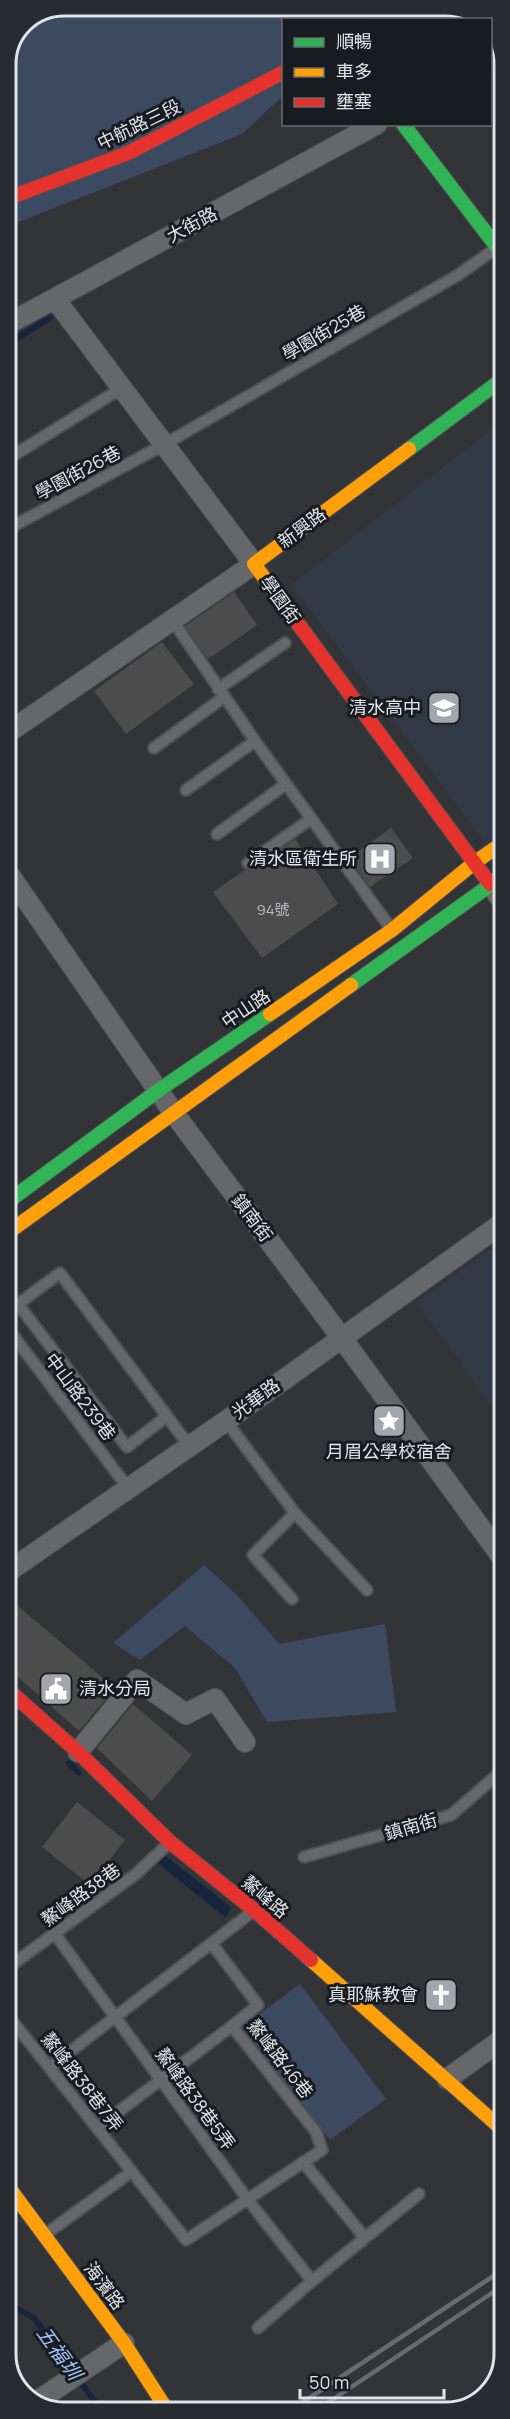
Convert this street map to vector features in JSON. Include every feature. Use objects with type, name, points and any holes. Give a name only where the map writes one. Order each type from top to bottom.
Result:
[{"type":"street","name":"中航路三段","points":[[16,195],[128,153],[282,73]]},
{"type":"street","name":"大街路","points":[[16,320],[373,126]]},
{"type":"street","points":[[405,126],[493,241]]},
{"type":"street","name":"學園街","points":[[55,299],[165,444],[474,863],[493,877]]},
{"type":"street","name":"新興路","points":[[16,727],[254,564],[493,386]]},
{"type":"street","name":"中山路","points":[[16,1195],[159,1090],[392,930],[493,849]]},
{"type":"street","points":[[17,1226],[493,883]]},
{"type":"street","name":"鎮南街","points":[[16,885],[172,1112],[494,1546]]},
{"type":"street","name":"光華路","points":[[17,1560],[190,1447],[494,1229]]},
{"type":"street","points":[[78,1752],[137,1680],[186,1714],[215,1700],[245,1742]]},
{"type":"street","name":"鰲峰路","points":[[17,1698],[78,1752],[170,1842],[254,1910],[494,2122]]},
{"type":"street","points":[[447,2079],[494,2045]]},
{"type":"street","name":"海濱路","points":[[17,2199],[124,2343],[162,2402]]},
{"type":"street","points":[[43,2397],[124,2343]]},
{"type":"lane","name":"學園街25巷","points":[[165,444],[493,255]]},
{"type":"lane","points":[[16,454],[122,388]]},
{"type":"lane","name":"學園街26巷","points":[[16,524],[165,444]]},
{"type":"lane","points":[[173,621],[255,741],[392,930]]},
{"type":"lane","points":[[154,748],[285,642]]},
{"type":"lane","points":[[186,790],[255,741]]},
{"type":"lane","points":[[217,834],[286,784]]},
{"type":"lane","points":[[248,863],[311,819]]},
{"type":"lane","points":[[167,1416],[127,1447],[18,1304],[60,1273],[167,1416],[190,1447]]},
{"type":"lane","name":"中山路239巷","points":[[17,1340],[128,1488]]},
{"type":"lane","points":[[226,1421],[295,1513],[367,1590]]},
{"type":"lane","points":[[292,1599],[253,1555],[295,1513]]},
{"type":"lane","name":"鎮南街","points":[[304,1857],[451,1815],[494,1778]]},
{"type":"lane","name":"鰲峰路38巷","points":[[17,1962],[136,1874],[170,1842]]},
{"type":"lane","points":[[50,2067],[254,1910]]},
{"type":"lane","name":"鰲峰路38巷5弄","points":[[55,1934],[248,2200],[312,2281]]},
{"type":"lane","name":"鰲峰路46巷","points":[[212,1944],[258,2005],[232,2026],[316,2132],[322,2150],[303,2162]]},
{"type":"lane","name":"鰲峰路38巷7弄","points":[[17,2026],[186,2240],[248,2200]]},
{"type":"lane","points":[[98,2128],[232,2026]]},
{"type":"lane","points":[[248,2200],[303,2162],[364,2238]]},
{"type":"lane","points":[[44,2235],[131,2172]]},
{"type":"lane","points":[[258,2328],[419,2194]]},
{"type":"shaded area","points":[[64,16],[369,17],[282,18],[282,97],[242,134],[16,223],[17,55],[30,30],[46,20]]},
{"type":"shaded area","name":"清水高中","points":[[493,428],[493,839],[486,844],[291,585]]},
{"type":"shaded area","points":[[494,1247],[494,1409],[416,1302]]},
{"type":"shaded area","points":[[204,1565],[237,1595],[279,1644],[385,1624],[396,1712],[267,1722],[235,1668],[185,1626],[140,1660],[113,1643]]},
{"type":"shaded area","points":[[163,1854],[231,1907],[226,1918],[156,1862]]},
{"type":"shaded area","points":[[300,1984],[386,2099],[330,2140],[242,2027]]},
{"type":"building","points":[[234,592],[257,625],[208,659],[185,626]]},
{"type":"building","points":[[162,642],[194,684],[126,734],[94,691]]},
{"type":"building","name":"清水區衛生所","points":[[391,828],[413,858],[370,887],[349,858]]},
{"type":"building","points":[[295,839],[338,904],[262,958],[213,892],[245,870],[252,869]]},
{"type":"building","points":[[17,1605],[115,1688],[79,1731],[17,1676]]},
{"type":"building","points":[[133,1704],[192,1755],[152,1801],[97,1748]]},
{"type":"building","points":[[77,1802],[125,1840],[90,1885],[42,1847]]},
{"type":"waterway","points":[[16,339],[50,318]]},
{"type":"waterway","points":[[69,1763],[79,1773]]},
{"type":"waterway","name":"五福圳","points":[[17,2309],[34,2318],[95,2402]]},
{"type":"railway","points":[[303,2402],[494,2276]]},
{"type":"railway","points":[[329,2402],[494,2292]]},
{"type":"traffic: fast","points":[[405,126],[493,242]]},
{"type":"traffic: fast","points":[[409,449],[493,386]]},
{"type":"traffic: fast","points":[[351,985],[493,883]]},
{"type":"traffic: fast","points":[[16,1195],[159,1090],[270,1014]]},
{"type":"traffic: slow","points":[[285,606],[254,564],[409,449]]},
{"type":"traffic: slow","points":[[270,1014],[392,930],[493,849]]},
{"type":"traffic: slow","points":[[17,1226],[351,985]]},
{"type":"traffic: slow","points":[[311,1960],[494,2122]]},
{"type":"traffic: slow","points":[[17,2198],[124,2343],[162,2402]]},
{"type":"traffic: jam","points":[[16,195],[128,153],[282,73]]},
{"type":"traffic: jam","points":[[285,606],[490,884]]},
{"type":"traffic: jam","points":[[17,1698],[78,1752],[170,1842],[311,1960]]},
{"type":"place","name":"清水高中","points":[[444,708]]},
{"type":"place","name":"清水區衛生所","points":[[380,859]]},
{"type":"place","name":"月眉公學校宿舍","points":[[389,1421]]},
{"type":"place","name":"清水分局","points":[[56,1689]]},
{"type":"place","name":"真耶穌教會","points":[[441,1995]]}]
